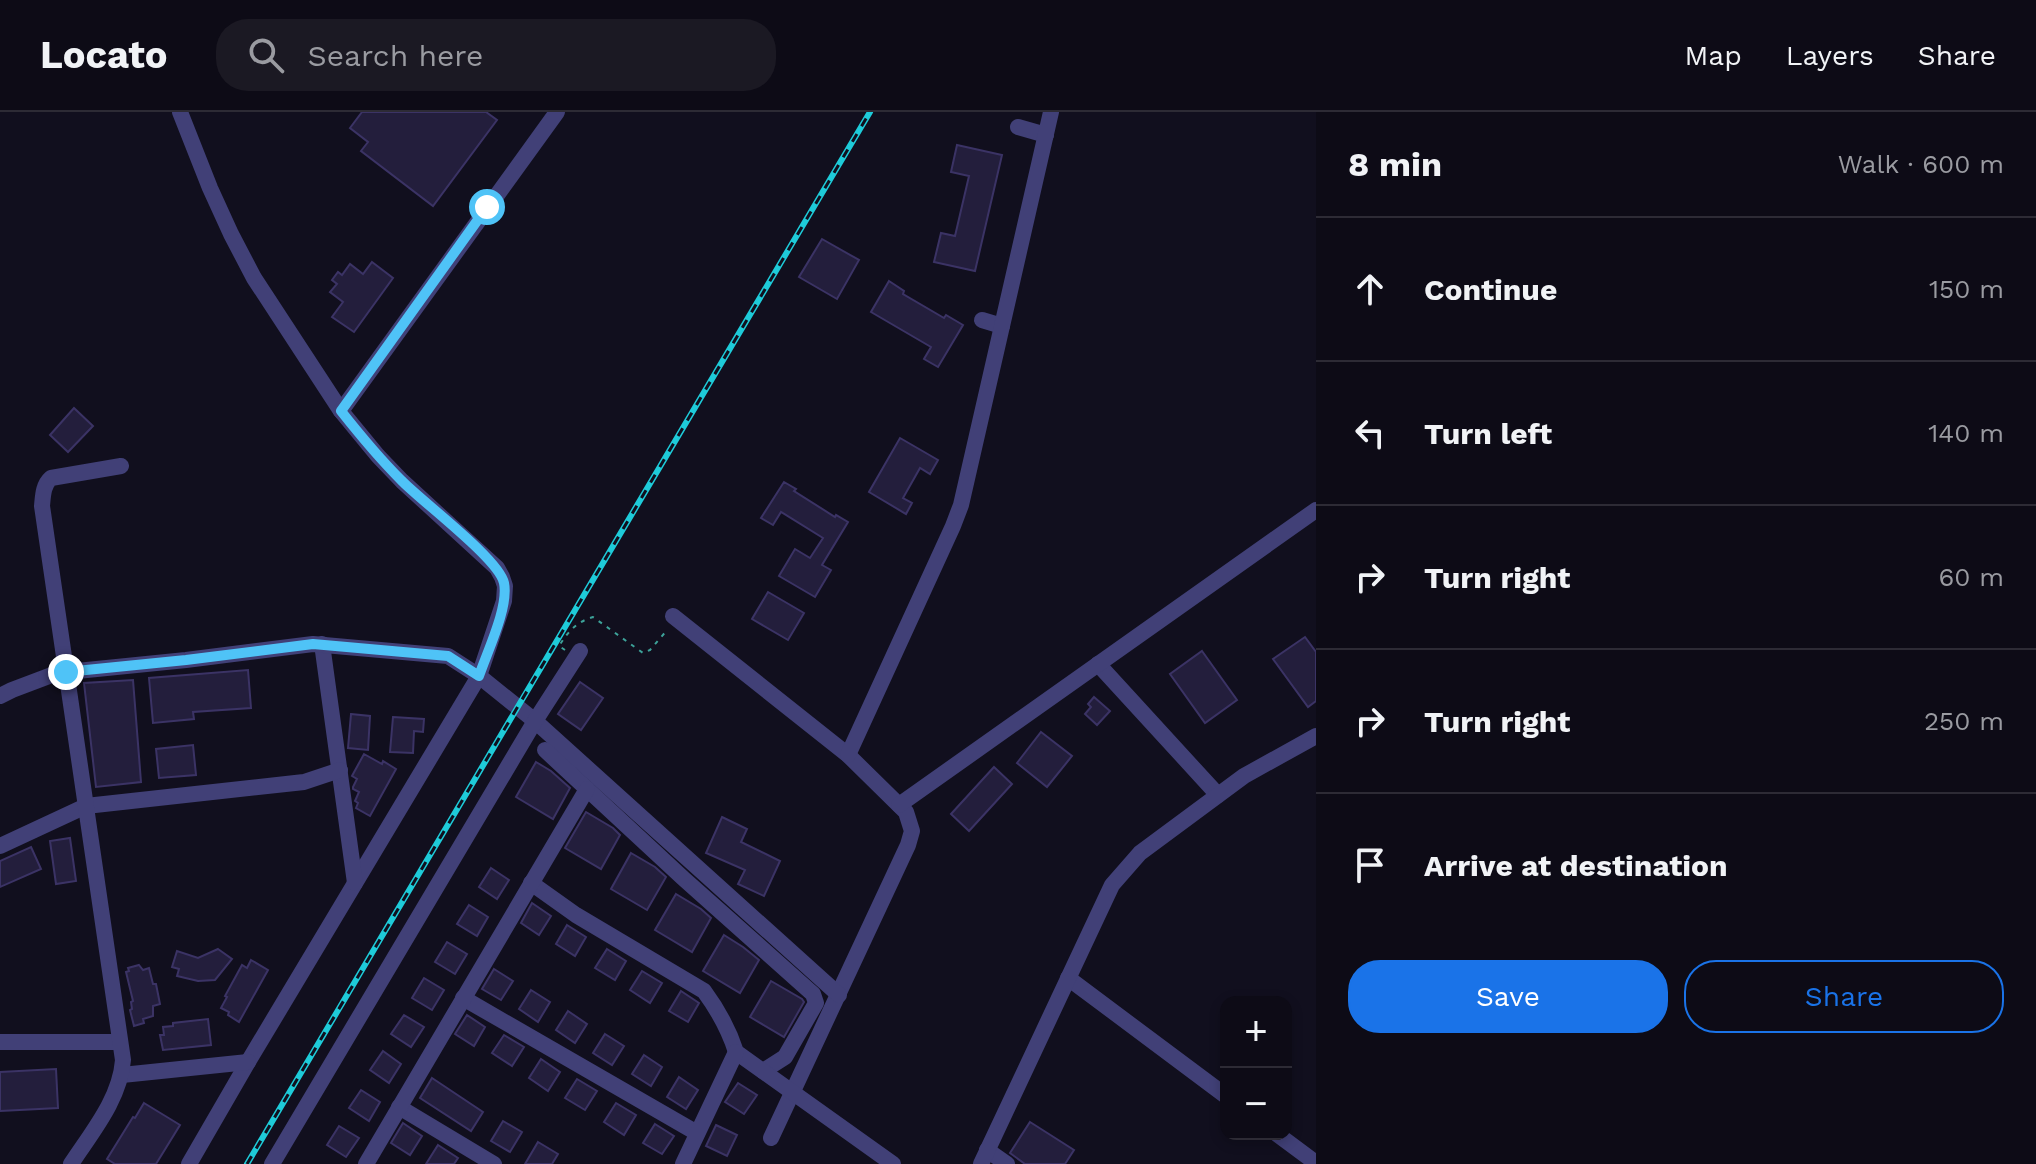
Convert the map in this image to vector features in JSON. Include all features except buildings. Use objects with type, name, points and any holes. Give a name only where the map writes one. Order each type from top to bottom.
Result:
[{"type":"street","points":[[180,112],[210,188],[254,278],[341,411],[402,481],[484,555],[502,577],[505,586],[504,601],[479,676],[189,1164]]},
{"type":"street","points":[[341,411],[557,112]]},
{"type":"street","points":[[848,755],[961,505],[1051,112]]},
{"type":"street","points":[[1018,127],[1046,135]]},
{"type":"street","points":[[982,320],[1002,326]]},
{"type":"street","points":[[71,1164],[109,1106],[122,1075],[123,1060],[42,506],[43,490],[51,478],[121,466]]},
{"type":"street","points":[[899,805],[1316,510]]},
{"type":"street","points":[[672,621],[848,755],[906,812],[912,831],[771,1138]]},
{"type":"street","points":[[1,690],[57,673],[313,644],[448,656],[479,676],[535,721],[839,995]]},
{"type":"street","points":[[322,644],[355,883]]},
{"type":"street","points":[[272,1164],[535,721],[578,655]]},
{"type":"street","points":[[1098,664],[1218,795]]},
{"type":"street","points":[[1007,1164],[984,1157],[1112,885],[1140,853],[1244,776],[1316,736]]},
{"type":"street","points":[[545,750],[813,994],[816,1003],[785,1057],[763,1071]]},
{"type":"street","points":[[0,846],[86,806],[304,782],[340,770]]},
{"type":"street","points":[[366,1164],[587,789]]},
{"type":"street","points":[[531,883],[576,915],[704,991],[725,1025],[736,1052],[893,1164]]},
{"type":"street","points":[[1067,981],[1220,1092]]},
{"type":"street","points":[[463,998],[697,1133]]},
{"type":"street","points":[[0,1042],[120,1042]]},
{"type":"street","points":[[683,1164],[736,1052]]},
{"type":"street","points":[[122,1075],[248,1062]]},
{"type":"street","points":[[399,1107],[494,1164]]},
{"type":"street","points":[[1285,1140],[1316,1163]]},
{"type":"path","points":[[578,655],[559,646],[574,626],[593,617],[643,653],[652,648],[672,621]]},
{"type":"railway","points":[[247,1164],[870,112]]},
{"type":"route","points":[[66,672],[313,644],[448,656],[479,676],[504,601],[502,577],[484,555],[402,481],[341,411],[487,207]]}]
